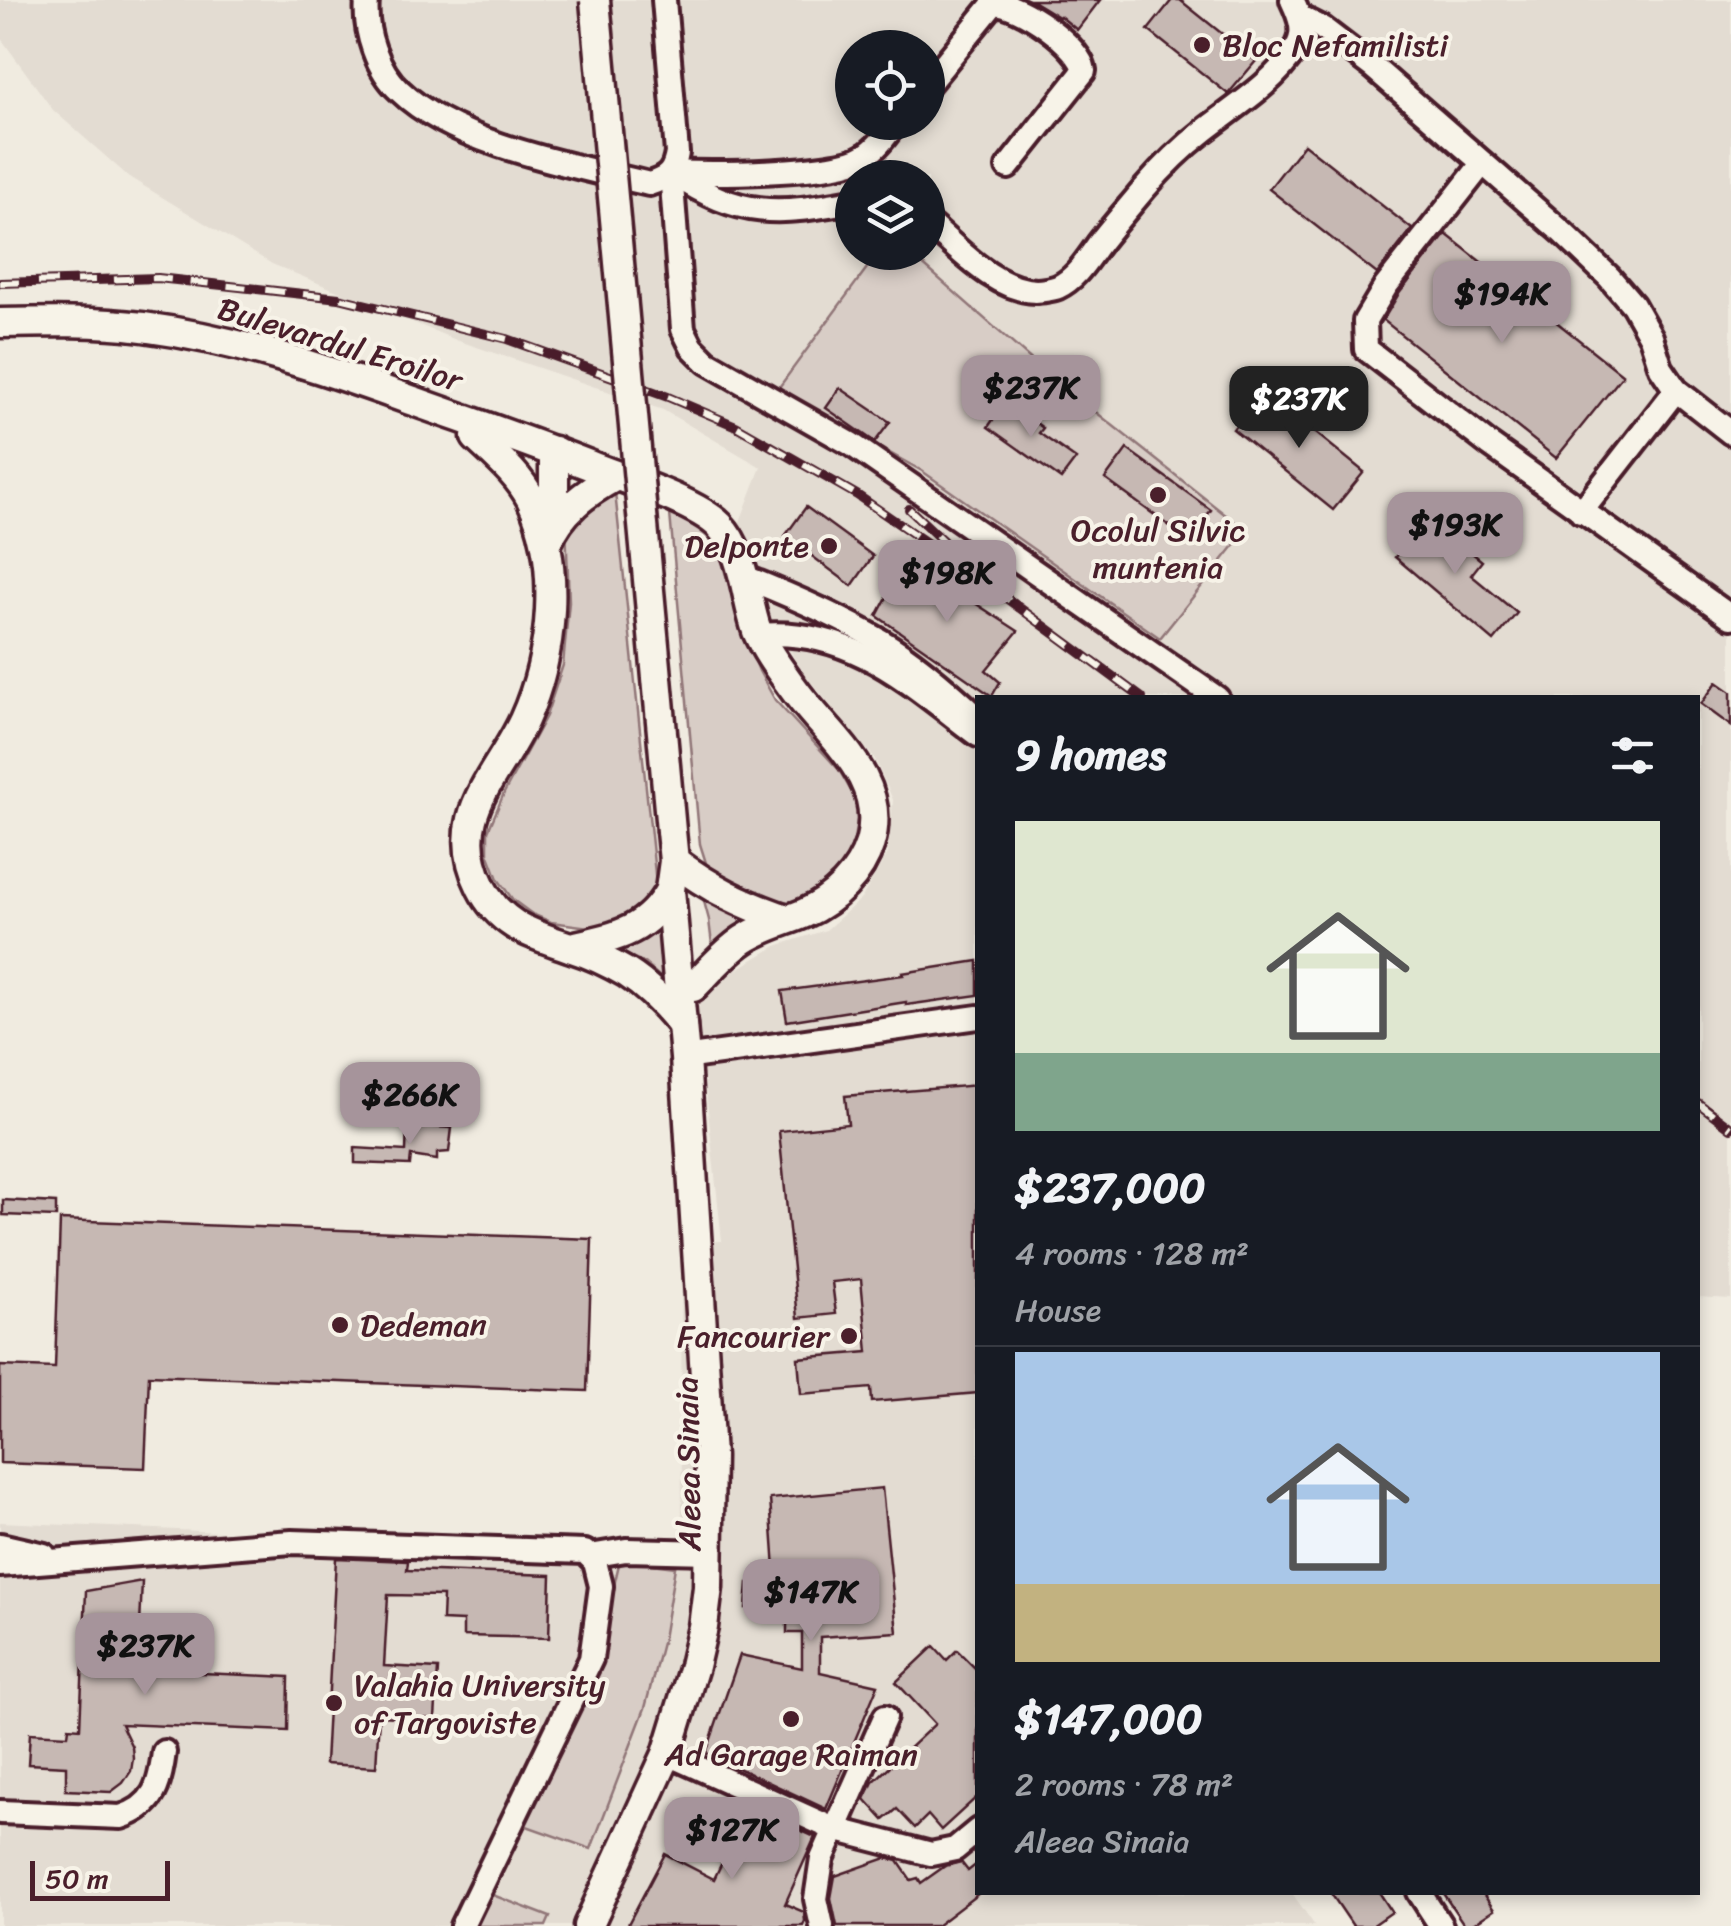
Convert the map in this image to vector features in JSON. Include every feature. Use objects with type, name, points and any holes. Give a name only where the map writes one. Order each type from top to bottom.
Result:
[{"type":"main road","name":"Aleea Sinaia","points":[[588,1926],[654,1786],[682,1709],[703,1627],[710,1552],[707,1389],[670,890],[674,861],[595,0]]},
{"type":"main road","name":"Bulevardul Eroilor","points":[[0,323],[65,321],[140,327],[251,347],[545,448],[706,514],[720,527],[730,540],[759,635],[798,695],[846,749],[870,795],[872,816],[870,842],[848,882],[821,904],[744,940],[714,964],[694,987]]},
{"type":"main road","name":"Bulevardul Eroilor","points":[[0,339],[84,338],[213,354],[304,378],[476,437],[545,448]]},
{"type":"main road","points":[[476,437],[511,470],[551,534]]},
{"type":"main road","points":[[530,499],[545,448]]},
{"type":"main road","points":[[545,448],[551,534],[544,662],[524,719],[485,782],[474,810],[470,836],[472,864],[497,911],[532,936],[571,947],[628,974],[666,1004],[682,1025]]},
{"type":"main road","points":[[551,534],[571,506],[616,476]]},
{"type":"main road","name":"Aleea Sinaia","points":[[604,1926],[681,1760],[715,1643],[726,1550],[724,1394],[694,987],[685,889],[674,861]]},
{"type":"main road","points":[[674,861],[718,892],[786,919]]},
{"type":"main road","points":[[571,947],[640,926],[661,907],[670,890]]},
{"type":"street","points":[[367,0],[370,35],[379,64],[397,89],[420,108],[475,135],[577,167],[649,184],[666,179],[675,168],[678,152],[664,0]]},
{"type":"street","points":[[945,63],[994,2],[1005,3],[1025,14],[1083,61],[1084,71],[1008,167]]},
{"type":"street","points":[[1296,8],[1373,67],[1609,277],[1633,304],[1652,337],[1661,368],[1676,390],[1731,432]]},
{"type":"street","points":[[945,237],[1005,283],[1036,291],[1057,287],[1077,272],[1144,188],[1180,151],[1272,78],[1298,47],[1302,33],[1296,8]]},
{"type":"street","points":[[672,172],[707,174],[810,168],[863,158],[880,140]]},
{"type":"street","points":[[1482,164],[1386,286],[1366,321],[1366,349],[1581,512],[1731,617]]},
{"type":"street","points":[[672,172],[726,204],[764,211],[835,204]]},
{"type":"street","points":[[672,172],[683,329],[692,348],[708,362],[851,444],[1214,695]]},
{"type":"street","points":[[1581,512],[1676,390]]},
{"type":"street","points":[[742,576],[815,606],[884,642],[975,715]]},
{"type":"street","points":[[759,635],[815,637],[848,648],[902,678],[975,733]]},
{"type":"street","points":[[698,1056],[975,1017]]},
{"type":"street","points":[[0,1565],[292,1542],[585,1552],[596,1562],[601,1586],[591,1659],[462,1926]]},
{"type":"street","points":[[0,1545],[67,1560]]},
{"type":"street","points":[[590,1556],[626,1550],[710,1552]]},
{"type":"street","points":[[822,1926],[816,1899],[822,1858],[885,1717]]},
{"type":"street","points":[[0,1812],[121,1817],[135,1812],[157,1789],[164,1752]]},
{"type":"street","points":[[681,1760],[834,1829],[931,1854],[955,1849],[975,1832]]},
{"type":"street","points":[[1421,1895],[1441,1926]]},
{"type":"shaded area","points":[[0,0],[1731,0],[1731,1299],[1700,1297],[1700,695],[975,695],[975,1895],[1293,1895],[1315,1926],[0,1926],[0,1522],[682,1546],[681,1243],[722,1241],[697,1008],[724,977],[776,946],[826,930],[861,899],[888,853],[893,800],[875,759],[802,671],[769,615],[757,562],[738,527],[761,467],[663,410],[456,340],[272,264],[129,177],[53,110],[0,37]]},
{"type":"shaded area","name":"Ocolul Silvic muntenia","points":[[865,270],[929,270],[1044,371],[1246,531],[1160,638],[922,471],[777,390]]},
{"type":"shaded area","points":[[615,492],[656,883],[651,903],[639,915],[597,928],[551,922],[513,900],[498,879],[488,853],[488,831],[546,716],[563,665],[569,602],[566,526],[578,506]]},
{"type":"shaded area","points":[[670,514],[681,515],[706,531],[720,555],[740,623],[775,700],[839,770],[855,798],[854,840],[845,863],[824,888],[791,902],[756,897],[722,880],[706,863],[700,844]]},
{"type":"shaded area","points":[[702,894],[761,921],[713,953]]},
{"type":"shaded area","points":[[659,924],[667,983],[643,962],[613,949]]},
{"type":"shaded area","points":[[620,1560],[675,1567],[663,1639],[645,1708],[591,1849],[521,1824],[599,1649]]},
{"type":"shaded area","points":[[485,1892],[550,1917],[546,1926],[468,1926]]},
{"type":"building","points":[[1031,0],[1100,0],[1077,30]]},
{"type":"building","name":"Bloc Nefamilisti","points":[[1172,0],[1180,0],[1256,61],[1228,94],[1148,30]]},
{"type":"building","points":[[1304,144],[1412,229],[1377,274],[1269,189]]},
{"type":"building","points":[[1446,234],[1623,375],[1556,458],[1383,320]]},
{"type":"building","points":[[840,388],[890,422],[875,442],[826,408]]},
{"type":"building","points":[[1264,391],[1364,472],[1333,510],[1233,429]]},
{"type":"building","points":[[1006,401],[1043,428],[1039,433],[1076,459],[1061,479],[988,427]]},
{"type":"building","name":"Ocolul Silvic muntenia","points":[[1127,449],[1211,510],[1189,540],[1105,479]]},
{"type":"building","name":"Delponte","points":[[806,507],[873,556],[852,586],[785,536]]},
{"type":"building","points":[[1428,517],[1482,561],[1471,575],[1517,613],[1494,641],[1395,557]]},
{"type":"building","points":[[907,559],[1018,631],[986,670],[1000,682],[991,695],[877,616]]},
{"type":"building","points":[[1717,682],[1731,692],[1731,726],[1701,704]]},
{"type":"building","points":[[975,961],[975,995],[787,1021],[782,991]]},
{"type":"building","points":[[975,1085],[975,1393],[872,1402],[871,1388],[801,1394],[798,1358],[868,1352],[861,1279],[832,1282],[836,1314],[798,1318],[779,1131],[848,1124],[845,1096]]},
{"type":"building","points":[[407,1125],[452,1128],[449,1152],[437,1153],[437,1160],[411,1156],[410,1165],[355,1163],[355,1148],[406,1151]]},
{"type":"building","points":[[3,1200],[56,1203],[56,1217],[3,1215]]},
{"type":"building","points":[[60,1220],[592,1239],[587,1391],[149,1375],[145,1468],[0,1463],[0,1366],[55,1368]]},
{"type":"building","points":[[882,1488],[897,1632],[820,1637],[820,1672],[878,1685],[826,1809],[706,1753],[740,1655],[802,1668],[802,1633],[787,1633],[787,1606],[746,1608],[748,1583],[776,1583],[770,1499]]},
{"type":"building","points":[[336,1558],[408,1561],[407,1570],[551,1575],[549,1638],[463,1636],[463,1621],[442,1620],[443,1596],[388,1595],[384,1666],[438,1669],[435,1719],[379,1716],[376,1767],[325,1764]]},
{"type":"building","points":[[142,1581],[138,1670],[289,1677],[288,1731],[121,1724],[133,1758],[123,1783],[111,1792],[66,1790],[66,1766],[28,1764],[30,1733],[68,1735],[69,1727],[80,1728],[86,1591]]},
{"type":"building","points":[[934,1646],[947,1660],[957,1650],[975,1668],[975,1799],[941,1830],[928,1815],[915,1828],[897,1809],[884,1820],[865,1799],[873,1782],[935,1724],[896,1682]]},
{"type":"building","points":[[749,1807],[815,1837],[785,1904],[804,1912],[803,1926],[627,1926],[665,1854],[714,1879]]},
{"type":"building","points":[[886,1858],[898,1861],[911,1880],[918,1878],[921,1883],[945,1866],[961,1862],[968,1871],[975,1865],[977,1895],[936,1926],[837,1926],[831,1898],[835,1876]]},
{"type":"building","points":[[1332,1895],[1381,1895],[1392,1912],[1372,1926],[1353,1926]]},
{"type":"building","points":[[1444,1895],[1484,1895],[1494,1910],[1465,1926]]},
{"type":"railway","points":[[0,283],[158,278],[339,298],[507,339],[668,397],[736,426],[857,495],[1138,695]]},
{"type":"railway","points":[[909,509],[943,541]]},
{"type":"railway","points":[[1700,1105],[1731,1128]]},
{"type":"place","name":"Bloc Nefamilisti","points":[[1202,45]]},
{"type":"place","name":"Ocolul Silvic muntenia","points":[[1158,495]]},
{"type":"place","name":"Delponte","points":[[829,546]]},
{"type":"place","name":"Dedeman","points":[[340,1325]]},
{"type":"place","name":"Fancourier","points":[[849,1336]]},
{"type":"place","name":"Valahia University of Targoviste","points":[[334,1703]]},
{"type":"place","name":"Ad Garage Raiman","points":[[791,1719]]}]
